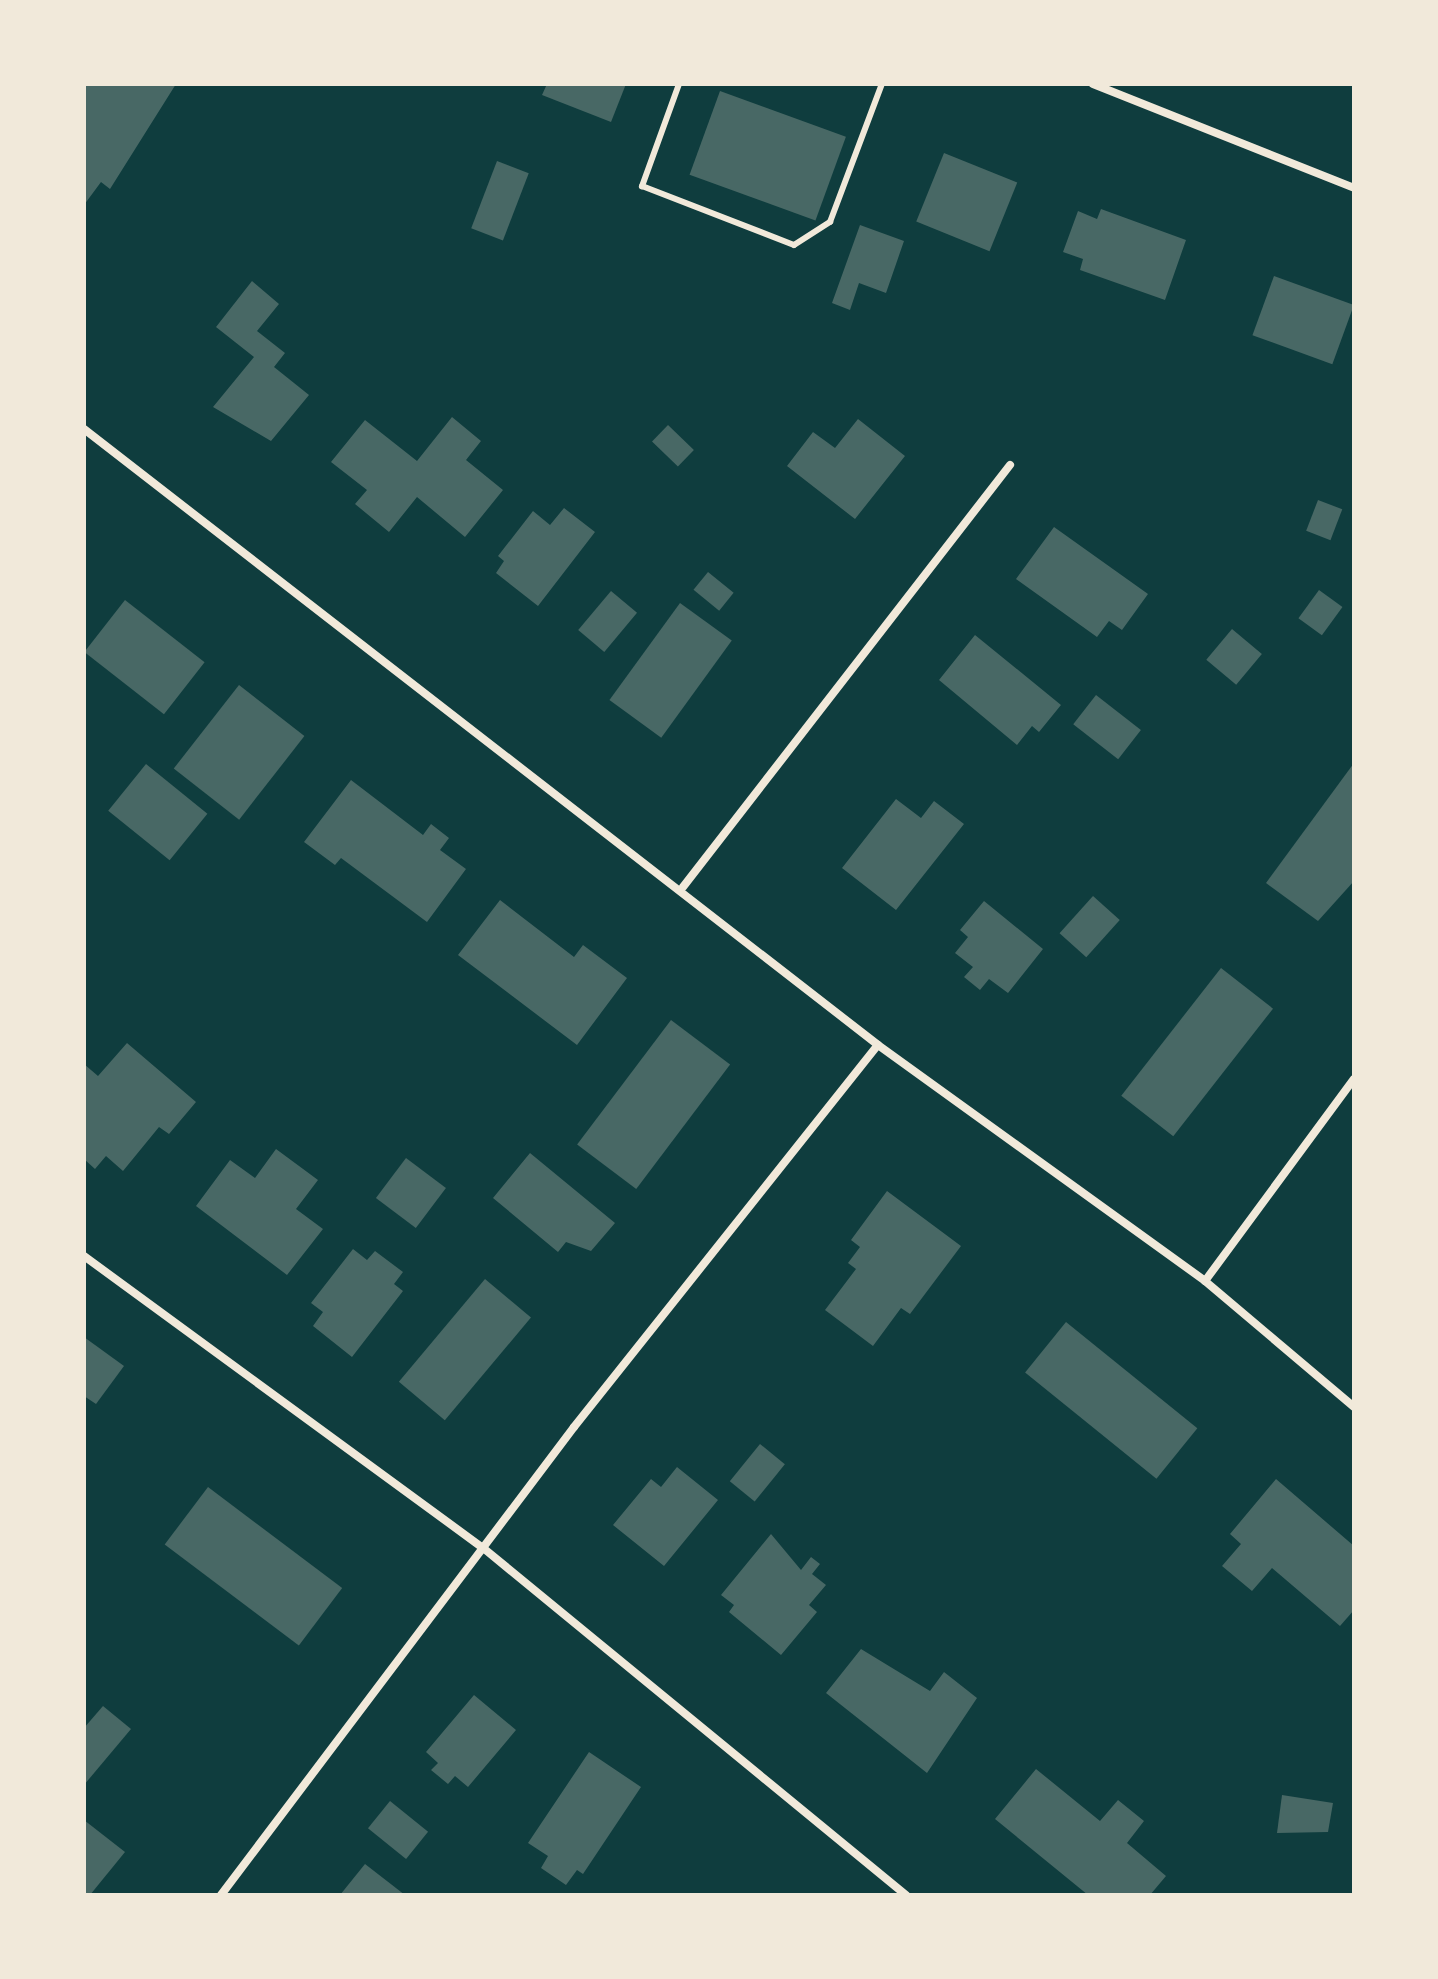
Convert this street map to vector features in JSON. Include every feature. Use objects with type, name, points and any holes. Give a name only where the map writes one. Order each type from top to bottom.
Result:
[{"type":"street","points":[[1093,84],[1354,188]]},
{"type":"street","points":[[84,429],[397,678],[683,887],[878,1045],[1205,1281],[1354,1407]]},
{"type":"street","points":[[683,887],[1010,465]]},
{"type":"street","points":[[221,1895],[482,1547],[878,1045]]},
{"type":"street","points":[[1205,1281],[1354,1079]]},
{"type":"street","points":[[84,1256],[482,1547],[906,1895]]},
{"type":"lane","points":[[679,84],[642,186],[794,245],[830,222],[882,84]]},
{"type":"building","points":[[84,84],[176,84],[110,189],[101,182],[84,205]]},
{"type":"building","points":[[547,84],[626,84],[611,122],[542,95]]},
{"type":"building","points":[[720,91],[846,137],[815,220],[690,175]]},
{"type":"building","points":[[944,153],[1017,183],[990,251],[916,222]]},
{"type":"building","points":[[497,161],[529,173],[503,240],[471,228]]},
{"type":"building","points":[[1101,209],[1186,240],[1165,300],[1080,270],[1083,259],[1063,252],[1078,211],[1097,219]]},
{"type":"building","points":[[860,225],[904,241],[886,293],[859,283],[850,310],[832,303]]},
{"type":"building","points":[[1274,276],[1354,305],[1332,364],[1252,335]]},
{"type":"building","points":[[252,281],[279,304],[257,331],[285,353],[274,367],[309,395],[271,441],[213,407],[254,357],[216,327]]},
{"type":"building","points":[[452,417],[481,441],[466,460],[503,490],[465,537],[417,497],[389,532],[355,504],[367,490],[331,462],[365,420],[417,461]]},
{"type":"building","points":[[858,419],[905,456],[855,519],[787,466],[813,432],[835,448]]},
{"type":"building","points":[[668,425],[694,450],[678,467],[652,442]]},
{"type":"building","points":[[1318,500],[1342,509],[1330,540],[1306,531]]},
{"type":"building","points":[[564,508],[595,532],[538,606],[496,573],[504,561],[498,556],[533,511],[550,525]]},
{"type":"building","points":[[1054,527],[1148,594],[1122,630],[1109,621],[1097,637],[1016,579]]},
{"type":"building","points":[[708,572],[734,593],[719,611],[694,590]]},
{"type":"building","points":[[1319,590],[1342,607],[1322,635],[1298,618]]},
{"type":"building","points":[[611,591],[637,613],[604,652],[578,630]]},
{"type":"building","points":[[125,600],[205,662],[164,714],[84,652]]},
{"type":"building","points":[[680,603],[732,641],[661,738],[609,700]]},
{"type":"building","points":[[1232,629],[1262,654],[1236,685],[1206,660]]},
{"type":"building","points":[[975,635],[1061,705],[1039,732],[1032,726],[1017,745],[939,680]]},
{"type":"building","points":[[239,685],[304,736],[239,820],[174,769]]},
{"type":"building","points":[[1096,695],[1141,730],[1118,759],[1073,724]]},
{"type":"building","points":[[1354,763],[1354,881],[1318,921],[1266,883]]},
{"type":"building","points":[[146,764],[207,814],[170,860],[108,811]]},
{"type":"building","points":[[351,780],[423,835],[431,824],[449,838],[440,850],[466,869],[427,922],[341,858],[335,865],[304,842]]},
{"type":"building","points":[[896,799],[921,818],[934,801],[964,824],[896,910],[842,868]]},
{"type":"building","points":[[1093,896],[1120,920],[1086,957],[1060,933]]},
{"type":"building","points":[[500,900],[574,957],[583,945],[627,978],[577,1045],[458,955]]},
{"type":"building","points":[[984,901],[1043,949],[1008,993],[989,979],[980,990],[964,977],[973,967],[955,953],[968,937],[960,930]]},
{"type":"building","points":[[1221,968],[1273,1009],[1173,1136],[1121,1096]]},
{"type":"building","points":[[671,1020],[730,1065],[636,1189],[577,1145]]},
{"type":"building","points":[[127,1043],[196,1102],[169,1134],[159,1127],[123,1171],[106,1156],[95,1169],[84,1159],[84,1064],[98,1076]]},
{"type":"building","points":[[276,1149],[318,1180],[296,1209],[323,1229],[287,1275],[196,1206],[230,1160],[255,1178]]},
{"type":"building","points":[[530,1153],[615,1223],[591,1251],[566,1242],[558,1252],[493,1198]]},
{"type":"building","points":[[406,1158],[446,1188],[416,1228],[376,1198]]},
{"type":"building","points":[[887,1191],[961,1246],[910,1314],[901,1308],[873,1346],[825,1310],[856,1269],[848,1263],[860,1247],[851,1240]]},
{"type":"building","points":[[353,1249],[367,1260],[375,1251],[403,1272],[394,1284],[403,1291],[352,1357],[313,1326],[323,1312],[311,1303]]},
{"type":"building","points":[[485,1279],[531,1318],[445,1420],[399,1382]]},
{"type":"building","points":[[1066,1322],[1197,1428],[1156,1479],[1025,1373]]},
{"type":"building","points":[[84,1337],[124,1366],[96,1404],[84,1396]]},
{"type":"building","points":[[760,1444],[785,1464],[755,1501],[730,1481]]},
{"type":"building","points":[[677,1467],[718,1500],[664,1566],[613,1525],[651,1479],[661,1487]]},
{"type":"building","points":[[1276,1479],[1354,1546],[1354,1610],[1340,1626],[1272,1568],[1252,1591],[1222,1566],[1241,1544],[1230,1534]]},
{"type":"building","points":[[208,1487],[342,1588],[299,1646],[165,1545]]},
{"type":"building","points":[[771,1534],[801,1570],[811,1557],[820,1564],[812,1574],[826,1585],[809,1605],[817,1612],[781,1655],[729,1612],[734,1605],[721,1595]]},
{"type":"building","points":[[861,1649],[930,1691],[944,1672],[977,1698],[927,1773],[826,1693]]},
{"type":"building","points":[[474,1695],[516,1730],[468,1787],[455,1776],[448,1784],[431,1770],[438,1763],[426,1752]]},
{"type":"building","points":[[103,1706],[131,1729],[84,1785],[84,1728]]},
{"type":"building","points":[[589,1752],[641,1787],[583,1874],[577,1870],[566,1885],[541,1868],[548,1856],[528,1843]]},
{"type":"building","points":[[1036,1769],[1100,1821],[1118,1800],[1144,1821],[1127,1843],[1166,1876],[1150,1895],[1088,1895],[995,1819]]},
{"type":"building","points":[[1282,1795],[1333,1803],[1328,1832],[1277,1833]]},
{"type":"building","points":[[390,1801],[428,1832],[406,1859],[368,1828]]},
{"type":"building","points":[[84,1820],[125,1852],[90,1895],[84,1895]]},
{"type":"building","points":[[365,1864],[405,1895],[340,1895]]}]
